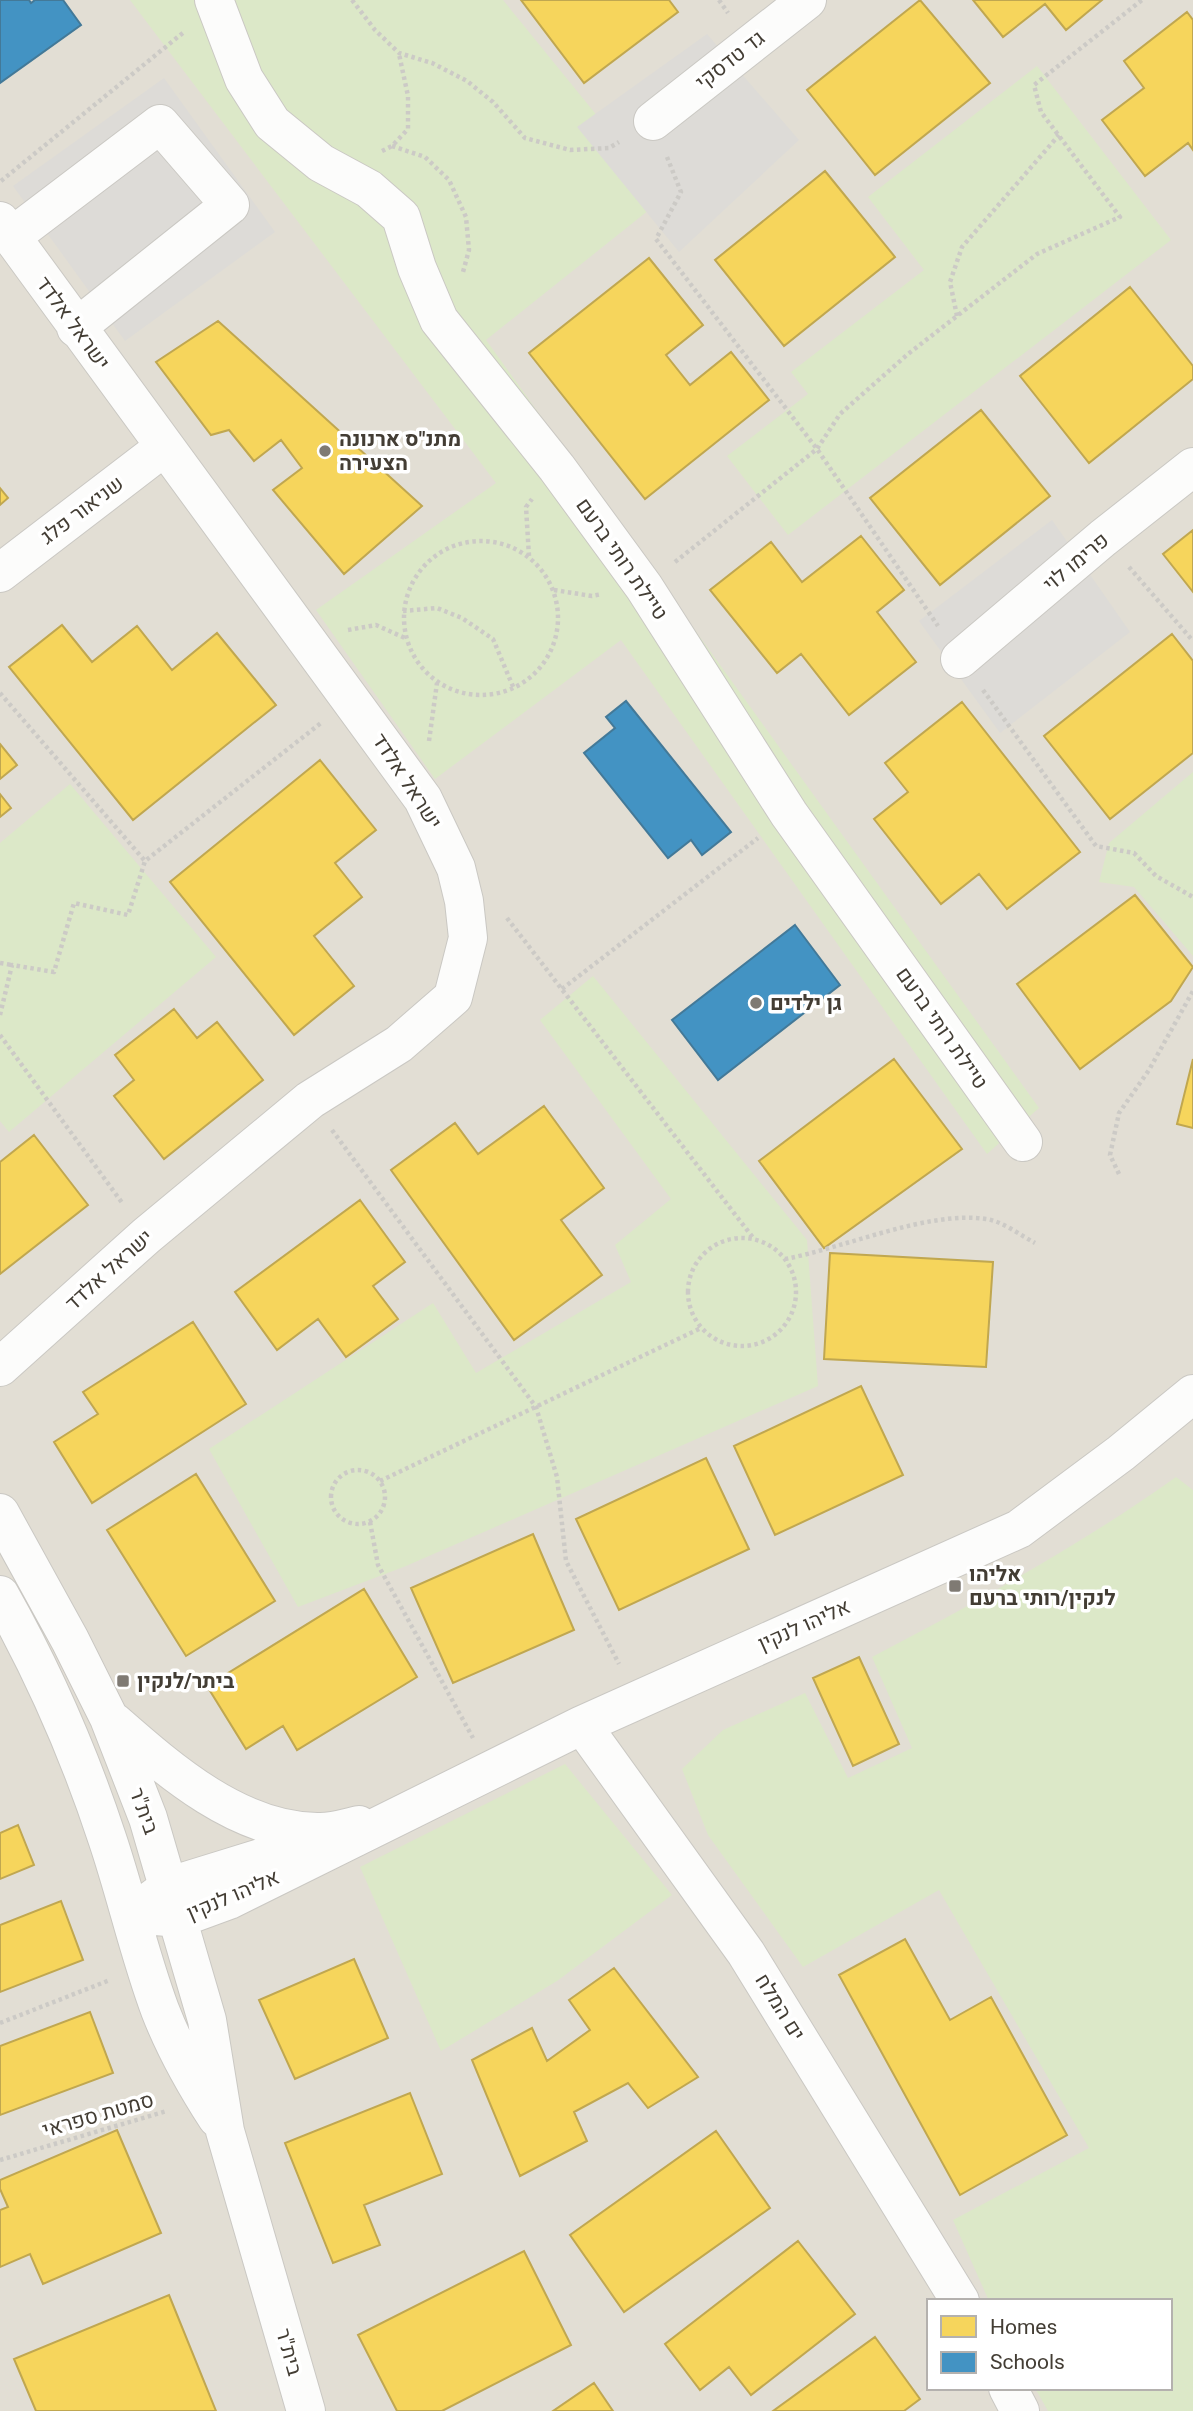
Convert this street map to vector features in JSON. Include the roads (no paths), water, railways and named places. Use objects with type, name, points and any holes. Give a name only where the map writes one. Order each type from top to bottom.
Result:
[{"type":"street","name":"גד טדסקי","points":[[653,121],[807,0]]},
{"type":"street","name":"טיילת רותי ברעם","points":[[216,2],[244,79],[272,122],[321,163],[369,189],[401,217],[416,268],[439,320],[557,468],[644,587],[789,814],[1023,1143]]},
{"type":"street","points":[[6,229],[160,124],[230,205],[76,328]]},
{"type":"street","name":"ישראל אלדד","points":[[0,1367],[146,1236],[310,1100],[408,1036],[453,997],[468,938],[456,869],[436,823],[405,775],[163,448],[6,229]]},
{"type":"street","name":"שניאור פלג","points":[[0,573],[163,448]]},
{"type":"street","name":"פרימו לוי","points":[[960,659],[1103,538],[1193,467]]},
{"type":"street","name":"אליהו לנקין","points":[[131,1914],[175,1902],[392,1819],[636,1699],[1019,1529],[1140,1439],[1193,1394]]},
{"type":"street","name":"בית\"ר","points":[[0,1513],[70,1640],[109,1718],[175,1902],[207,2020],[215,2116],[306,2411]]},
{"type":"street","name":"בית\"ר","points":[[0,1595],[30,1649],[72,1741],[131,1914],[159,2009],[179,2054],[215,2116]]},
{"type":"street","points":[[109,1718],[167,1769],[227,1805],[273,1827],[319,1833],[392,1819]]},
{"type":"street","name":"ים המלח","points":[[582,1725],[746,1953],[959,2299]]},
{"type":"street","points":[[1009,2390],[1020,2411]]},
{"type":"place","name":"מתנ\"ס ארנונה הצעירה","points":[[325,451]]},
{"type":"place","name":"גן ילדים","points":[[756,1003]]},
{"type":"place","name":"אליהו לנקין/רותי ברעם","points":[[955,1586]]},
{"type":"place","name":"ביתר/לנקין","points":[[123,1681]]}]
